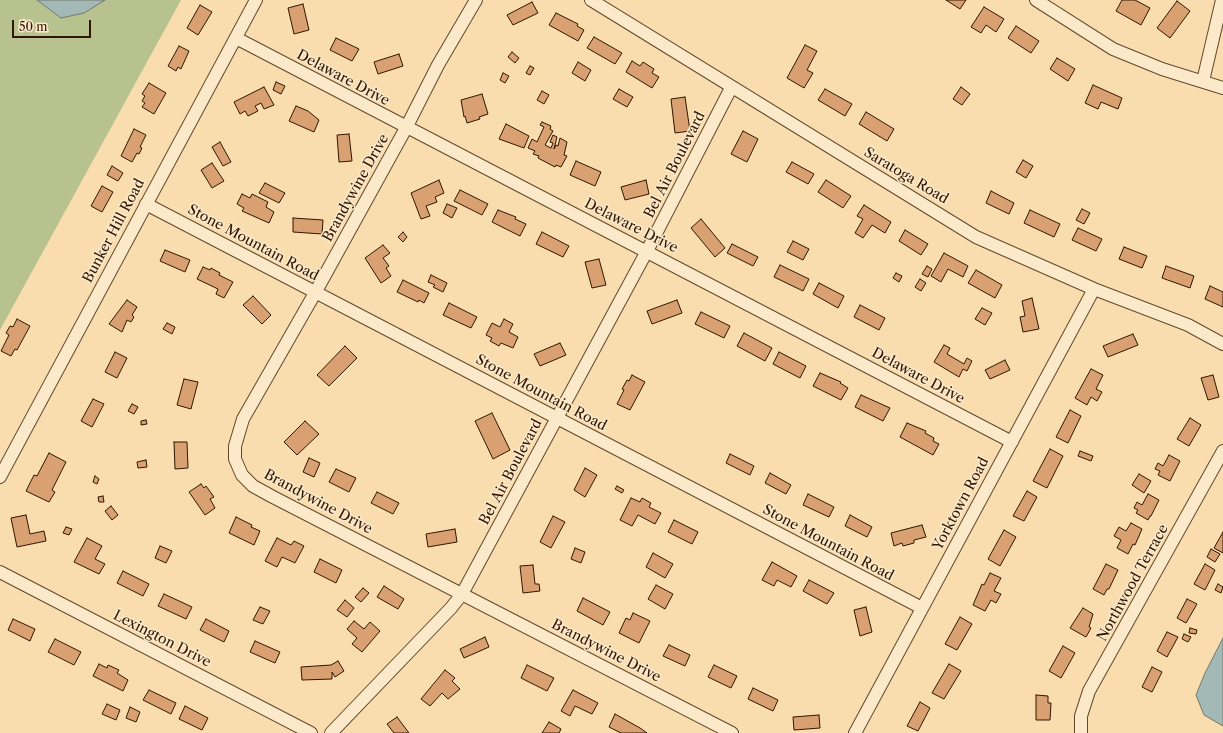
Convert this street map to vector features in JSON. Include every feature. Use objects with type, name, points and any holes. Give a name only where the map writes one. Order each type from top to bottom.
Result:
[{"type":"street","name":"Bunker Hill Road","points":[[0,477],[256,0]]},
{"type":"street","name":"Brandywine Drive","points":[[476,0],[438,65],[406,128],[315,293],[243,419],[237,434],[235,459],[242,475],[253,486],[732,733]]},
{"type":"street","name":"Saratoga Road","points":[[591,0],[976,237],[1094,290],[1174,320],[1223,344]]},
{"type":"street","points":[[1036,0],[1113,49],[1162,69],[1223,88]]},
{"type":"street","points":[[1203,81],[1222,0]]},
{"type":"street","name":"Delaware Drive","points":[[236,38],[406,128],[647,251],[1012,442]]},
{"type":"street","name":"Bel Air Boulevard","points":[[331,733],[451,608],[462,594],[647,251],[732,88]]},
{"type":"street","name":"Stone Mountain Road","points":[[146,204],[922,608]]},
{"type":"street","name":"Yorktown Road","points":[[855,733],[1094,290]]},
{"type":"street","name":"Northwood Terrace","points":[[1081,733],[1081,716],[1089,691],[1223,450]]},
{"type":"street","name":"Lexington Drive","points":[[0,572],[311,733]]},
{"type":"green space","points":[[0,0],[181,0],[0,330]]},
{"type":"water","points":[[37,0],[105,0],[84,13],[61,18]]},
{"type":"water","points":[[1223,638],[1223,726],[1204,715],[1196,695],[1205,673]]},
{"type":"building","points":[[946,0],[966,0],[960,9]]},
{"type":"building","points":[[1122,0],[1135,0],[1150,8],[1141,25],[1116,11]]},
{"type":"building","points":[[1177,1],[1190,11],[1170,38],[1157,28]]},
{"type":"building","points":[[532,2],[538,13],[513,25],[507,15]]},
{"type":"building","points":[[303,4],[309,30],[294,34],[288,8]]},
{"type":"building","points":[[200,5],[212,12],[198,35],[187,28]]},
{"type":"building","points":[[984,7],[1004,19],[996,32],[986,25],[981,33],[971,27]]},
{"type":"building","points":[[556,13],[578,24],[577,26],[584,30],[578,41],[549,25]]},
{"type":"building","points":[[1016,26],[1039,41],[1031,53],[1008,38]]},
{"type":"building","points":[[594,37],[622,53],[615,64],[587,48]]},
{"type":"building","points":[[336,38],[359,49],[352,61],[330,50]]},
{"type":"building","points":[[805,45],[817,51],[807,70],[813,73],[804,88],[787,78]]},
{"type":"building","points":[[179,46],[189,51],[181,69],[178,67],[176,71],[168,66]]},
{"type":"building","points":[[512,52],[519,58],[515,63],[508,57]]},
{"type":"building","points":[[399,54],[403,66],[378,74],[374,62]]},
{"type":"building","points":[[1057,58],[1075,69],[1068,81],[1050,69]]},
{"type":"building","points":[[632,61],[640,66],[643,62],[654,69],[652,73],[659,77],[652,88],[626,72]]},
{"type":"building","points":[[578,62],[591,70],[585,81],[572,73]]},
{"type":"building","points":[[530,66],[534,68],[530,75],[526,73]]},
{"type":"building","points":[[503,73],[509,76],[505,83],[500,80]]},
{"type":"building","points":[[276,82],[285,86],[281,94],[273,90]]},
{"type":"building","points":[[149,83],[166,93],[154,114],[142,107],[145,103],[142,101],[145,96],[142,94]]},
{"type":"building","points":[[1093,85],[1122,98],[1118,109],[1101,102],[1098,109],[1085,103]]},
{"type":"building","points":[[264,87],[274,105],[264,109],[261,103],[255,106],[258,111],[248,116],[245,111],[240,114],[234,102]]},
{"type":"building","points":[[961,87],[970,94],[962,105],[953,99]]},
{"type":"building","points":[[619,89],[633,97],[627,107],[613,99]]},
{"type":"building","points":[[825,89],[852,104],[845,116],[818,100]]},
{"type":"building","points":[[542,91],[549,95],[544,104],[537,100]]},
{"type":"building","points":[[482,94],[488,114],[479,117],[480,119],[467,123],[465,116],[464,117],[461,100]]},
{"type":"building","points":[[685,97],[690,131],[675,133],[671,99]]},
{"type":"building","points":[[296,106],[308,111],[319,120],[314,132],[289,121]]},
{"type":"building","points":[[866,112],[894,129],[887,141],[859,124]]},
{"type":"building","points":[[542,122],[551,126],[550,129],[553,131],[545,145],[551,148],[553,143],[550,142],[553,135],[557,137],[554,149],[556,145],[558,146],[560,138],[567,142],[564,155],[567,156],[561,167],[556,165],[555,167],[538,158],[539,156],[533,154],[535,151],[528,148],[532,139],[537,142],[544,127],[540,125]]},
{"type":"building","points":[[506,124],[529,136],[524,148],[499,139]]},
{"type":"building","points":[[134,129],[146,135],[140,147],[142,148],[139,154],[137,153],[132,162],[121,156]]},
{"type":"building","points":[[743,131],[758,139],[747,162],[731,154]]},
{"type":"building","points":[[349,134],[352,161],[339,162],[337,135]]},
{"type":"building","points":[[220,142],[231,162],[223,166],[212,147]]},
{"type":"building","points":[[1023,160],[1033,166],[1026,178],[1016,172]]},
{"type":"building","points":[[576,161],[601,172],[595,186],[570,175]]},
{"type":"building","points":[[792,162],[814,174],[808,184],[786,172]]},
{"type":"building","points":[[212,163],[224,181],[212,188],[201,170]]},
{"type":"building","points":[[112,166],[123,173],[118,181],[107,175]]},
{"type":"building","points":[[439,180],[444,193],[435,197],[437,202],[426,206],[430,216],[421,219],[411,193]]},
{"type":"building","points":[[646,180],[649,194],[625,200],[621,187]]},
{"type":"building","points":[[826,180],[851,196],[843,208],[818,192]]},
{"type":"building","points":[[265,183],[285,193],[279,203],[259,193]]},
{"type":"building","points":[[102,186],[113,192],[102,212],[91,206]]},
{"type":"building","points":[[460,190],[488,204],[482,215],[454,201]]},
{"type":"building","points":[[991,191],[1014,203],[1009,214],[986,203]]},
{"type":"building","points":[[242,194],[250,198],[252,194],[268,202],[266,207],[274,212],[269,223],[242,211],[244,208],[237,204]]},
{"type":"building","points":[[447,204],[457,208],[452,218],[443,213]]},
{"type":"building","points":[[864,205],[891,222],[885,233],[872,225],[863,238],[855,233],[863,219],[857,216]]},
{"type":"building","points":[[1082,209],[1090,213],[1084,224],[1076,220]]},
{"type":"building","points":[[498,210],[516,217],[515,219],[526,224],[520,236],[492,222]]},
{"type":"building","points":[[1030,210],[1060,224],[1054,237],[1024,223]]},
{"type":"building","points":[[293,218],[323,220],[322,234],[293,232]]},
{"type":"building","points":[[701,219],[725,248],[715,257],[691,228]]},
{"type":"building","points":[[1078,228],[1102,239],[1096,251],[1072,240]]},
{"type":"building","points":[[905,230],[928,244],[921,255],[899,241]]},
{"type":"building","points":[[403,232],[407,237],[403,242],[398,237]]},
{"type":"building","points":[[542,232],[569,246],[563,257],[536,244]]},
{"type":"building","points":[[793,241],[809,249],[803,260],[787,252]]},
{"type":"building","points":[[732,244],[758,257],[753,266],[727,253]]},
{"type":"building","points":[[383,245],[390,253],[383,258],[389,266],[386,268],[391,276],[381,283],[365,258]]},
{"type":"building","points":[[1124,247],[1147,256],[1142,268],[1119,259]]},
{"type":"building","points":[[165,250],[190,260],[185,272],[160,261]]},
{"type":"building","points":[[944,253],[968,266],[963,277],[948,269],[941,282],[931,276]]},
{"type":"building","points":[[599,259],[606,285],[592,288],[585,262]]},
{"type":"building","points":[[780,265],[809,279],[803,291],[774,277]]},
{"type":"building","points":[[927,266],[932,269],[928,277],[922,274]]},
{"type":"building","points":[[1166,266],[1194,276],[1190,288],[1162,278]]},
{"type":"building","points":[[203,267],[210,270],[211,268],[220,273],[219,275],[233,282],[224,298],[216,294],[218,289],[197,279]]},
{"type":"building","points":[[976,270],[1002,285],[995,298],[968,283]]},
{"type":"building","points":[[896,273],[902,276],[899,282],[893,278]]},
{"type":"building","points":[[431,275],[447,283],[443,292],[433,287],[435,285],[428,282]]},
{"type":"building","points":[[920,279],[926,283],[921,291],[915,287]]},
{"type":"building","points":[[403,280],[429,293],[424,303],[419,300],[418,302],[397,292]]},
{"type":"building","points":[[819,283],[844,296],[838,308],[813,294]]},
{"type":"building","points":[[1210,286],[1223,292],[1223,307],[1205,299]]},
{"type":"building","points":[[253,296],[271,315],[262,324],[243,305]]},
{"type":"building","points":[[1032,298],[1039,329],[1023,332],[1020,317],[1025,316],[1022,301]]},
{"type":"building","points":[[127,300],[137,307],[132,315],[134,317],[131,322],[127,320],[122,332],[109,324]]},
{"type":"building","points":[[677,300],[682,313],[652,324],[647,311]]},
{"type":"building","points":[[449,303],[477,317],[471,328],[443,315]]},
{"type":"building","points":[[860,305],[885,318],[879,330],[854,317]]},
{"type":"building","points":[[982,308],[992,313],[985,325],[975,319]]},
{"type":"building","points":[[701,312],[730,326],[724,338],[695,324]]},
{"type":"building","points":[[17,319],[30,326],[17,350],[15,349],[11,356],[1,351],[9,335],[6,333],[10,326],[13,327]]},
{"type":"building","points":[[504,319],[513,324],[509,332],[518,337],[513,348],[501,343],[499,346],[490,341],[492,338],[486,335],[492,323],[500,327]]},
{"type":"building","points":[[167,323],[175,327],[172,334],[163,329]]},
{"type":"building","points":[[744,333],[772,348],[765,361],[737,346]]},
{"type":"building","points":[[1133,334],[1138,345],[1108,357],[1103,346]]},
{"type":"building","points":[[560,343],[566,355],[540,366],[534,354]]},
{"type":"building","points":[[944,345],[950,348],[947,354],[964,364],[967,358],[972,361],[967,371],[963,369],[959,377],[934,362]]},
{"type":"building","points":[[345,346],[357,358],[329,386],[317,375]]},
{"type":"building","points":[[115,352],[127,358],[117,378],[105,372]]},
{"type":"building","points":[[779,352],[806,366],[800,378],[773,364]]},
{"type":"building","points":[[1005,360],[1010,370],[990,379],[985,370]]},
{"type":"building","points":[[1091,369],[1103,375],[1096,389],[1102,392],[1097,401],[1091,397],[1087,405],[1075,398]]},
{"type":"building","points":[[820,373],[841,382],[840,383],[848,388],[841,400],[813,386]]},
{"type":"building","points":[[632,375],[645,382],[630,410],[617,404],[624,390],[622,389]]},
{"type":"building","points":[[1213,375],[1219,397],[1208,400],[1201,378]]},
{"type":"building","points":[[184,379],[198,382],[191,409],[177,405]]},
{"type":"building","points":[[861,395],[890,408],[883,421],[855,407]]},
{"type":"building","points":[[93,399],[104,404],[92,427],[81,421]]},
{"type":"building","points":[[132,404],[138,407],[134,414],[128,411]]},
{"type":"building","points":[[1070,410],[1081,416],[1068,443],[1056,437]]},
{"type":"building","points":[[492,413],[510,450],[493,459],[475,421]]},
{"type":"building","points":[[1190,418],[1201,425],[1189,446],[1177,439]]},
{"type":"building","points":[[146,420],[147,424],[141,425],[141,421]]},
{"type":"building","points":[[305,421],[319,434],[297,455],[284,442]]},
{"type":"building","points":[[907,423],[926,431],[925,433],[934,438],[933,441],[939,444],[933,455],[900,437]]},
{"type":"building","points":[[174,442],[187,442],[188,468],[175,469]]},
{"type":"building","points":[[1050,449],[1063,456],[1047,488],[1033,481]]},
{"type":"building","points":[[1080,451],[1093,456],[1091,461],[1078,456]]},
{"type":"building","points":[[49,453],[66,462],[52,490],[55,492],[49,502],[26,491],[34,475],[37,476]]},
{"type":"building","points":[[730,454],[754,466],[750,475],[726,463]]},
{"type":"building","points":[[1169,455],[1180,461],[1170,481],[1158,475],[1160,471],[1155,469],[1158,463],[1163,466]]},
{"type":"building","points":[[309,458],[320,463],[314,477],[303,472]]},
{"type":"building","points":[[146,460],[147,467],[138,468],[137,462]]},
{"type":"building","points":[[585,468],[597,475],[585,497],[574,490]]},
{"type":"building","points":[[336,469],[356,478],[349,492],[329,482]]},
{"type":"building","points":[[770,473],[791,485],[786,494],[765,483]]},
{"type":"building","points":[[1139,474],[1151,481],[1144,493],[1132,485]]},
{"type":"building","points":[[95,476],[99,479],[97,484],[93,482]]},
{"type":"building","points":[[201,484],[204,488],[206,486],[214,497],[210,499],[215,508],[205,515],[189,492]]},
{"type":"building","points":[[617,486],[624,490],[622,493],[615,489]]},
{"type":"building","points":[[1027,491],[1037,497],[1024,521],[1013,516]]},
{"type":"building","points":[[377,492],[399,503],[393,514],[371,503]]},
{"type":"building","points":[[808,494],[834,507],[829,517],[803,505]]},
{"type":"building","points":[[1148,494],[1159,500],[1148,520],[1136,513],[1138,510],[1134,508],[1137,502],[1142,505]]},
{"type":"building","points":[[103,496],[104,502],[99,502],[98,497]]},
{"type":"building","points":[[631,498],[640,502],[642,498],[651,503],[649,507],[661,513],[655,524],[638,515],[632,526],[620,520]]},
{"type":"building","points":[[111,506],[118,515],[112,520],[105,511]]},
{"type":"building","points":[[26,515],[30,534],[44,531],[46,541],[17,547],[11,518]]},
{"type":"building","points":[[850,515],[872,527],[867,537],[845,526]]},
{"type":"building","points":[[553,516],[565,522],[551,548],[540,542]]},
{"type":"building","points":[[236,517],[260,531],[254,545],[229,533]]},
{"type":"building","points":[[674,520],[698,532],[692,544],[668,532]]},
{"type":"building","points":[[1131,523],[1142,529],[1135,545],[1133,544],[1128,554],[1117,548],[1121,540],[1114,536],[1119,527],[1126,531]]},
{"type":"building","points":[[922,525],[926,537],[914,540],[914,543],[903,546],[902,543],[894,546],[891,533]]},
{"type":"building","points":[[66,527],[72,529],[69,535],[63,533]]},
{"type":"building","points":[[455,529],[457,542],[428,547],[426,534]]},
{"type":"building","points":[[1004,530],[1016,537],[1000,566],[988,559]]},
{"type":"building","points":[[1223,532],[1223,553],[1214,548]]},
{"type":"building","points":[[87,538],[102,546],[95,559],[105,564],[99,574],[74,562]]},
{"type":"building","points":[[277,538],[291,545],[294,541],[304,546],[295,563],[282,557],[277,567],[265,561]]},
{"type":"building","points":[[160,546],[172,551],[166,563],[155,558]]},
{"type":"building","points":[[575,548],[585,552],[581,563],[571,559]]},
{"type":"building","points":[[1211,549],[1220,554],[1215,562],[1207,557]]},
{"type":"building","points":[[653,553],[673,564],[665,578],[646,567]]},
{"type":"building","points":[[320,559],[342,570],[336,583],[314,572]]},
{"type":"building","points":[[772,562],[797,576],[791,587],[777,580],[774,586],[762,580]]},
{"type":"building","points":[[1106,564],[1118,570],[1109,589],[1107,589],[1104,595],[1093,589]]},
{"type":"building","points":[[1205,564],[1215,570],[1205,590],[1194,584]]},
{"type":"building","points":[[533,565],[535,584],[539,584],[540,591],[523,593],[520,566]]},
{"type":"building","points":[[123,571],[149,584],[143,596],[117,583]]},
{"type":"building","points":[[990,573],[1001,578],[994,591],[1001,594],[996,603],[991,600],[985,611],[973,605],[982,584],[984,585]]},
{"type":"building","points":[[809,580],[834,593],[827,604],[803,591]]},
{"type":"building","points":[[1218,584],[1223,587],[1221,593],[1215,590]]},
{"type":"building","points":[[656,585],[673,594],[665,609],[648,599]]},
{"type":"building","points":[[384,586],[404,599],[398,609],[377,597]]},
{"type":"building","points":[[363,588],[369,593],[361,602],[355,597]]},
{"type":"building","points":[[164,594],[192,607],[186,619],[158,606]]},
{"type":"building","points":[[583,598],[610,612],[603,625],[577,611]]},
{"type":"building","points":[[1187,599],[1197,604],[1186,623],[1177,618]]},
{"type":"building","points":[[345,600],[354,608],[347,617],[337,610]]},
{"type":"building","points":[[260,607],[270,611],[263,624],[253,620]]},
{"type":"building","points":[[866,607],[872,632],[860,636],[854,610]]},
{"type":"building","points":[[1083,608],[1093,614],[1089,627],[1091,628],[1086,637],[1070,628]]},
{"type":"building","points":[[633,613],[650,621],[639,643],[619,633],[626,618],[630,620]]},
{"type":"building","points":[[960,617],[972,624],[957,650],[945,644]]},
{"type":"building","points":[[13,619],[35,629],[30,641],[8,630]]},
{"type":"building","points":[[206,619],[229,631],[224,642],[200,630]]},
{"type":"building","points":[[354,621],[364,629],[370,622],[380,631],[362,652],[352,644],[357,638],[347,629]]},
{"type":"building","points":[[1190,628],[1197,630],[1196,634],[1189,633]]},
{"type":"building","points":[[1167,632],[1178,637],[1167,657],[1157,651]]},
{"type":"building","points":[[1184,634],[1191,637],[1188,642],[1182,639]]},
{"type":"building","points":[[485,637],[489,647],[464,658],[460,649]]},
{"type":"building","points":[[55,639],[81,652],[74,665],[48,652]]},
{"type":"building","points":[[255,641],[280,652],[275,663],[250,652]]},
{"type":"building","points":[[669,645],[690,655],[685,666],[663,656]]},
{"type":"building","points":[[1063,646],[1075,653],[1061,678],[1049,671]]},
{"type":"building","points":[[338,661],[344,671],[335,677],[332,672],[332,679],[302,680],[301,667],[331,665]]},
{"type":"building","points":[[99,664],[107,668],[108,665],[119,670],[117,673],[128,680],[123,691],[93,676]]},
{"type":"building","points":[[949,664],[961,671],[944,699],[932,693]]},
{"type":"building","points":[[527,665],[554,678],[547,691],[521,678]]},
{"type":"building","points":[[714,665],[737,676],[731,688],[708,677]]},
{"type":"building","points":[[1152,667],[1162,672],[1152,692],[1142,687]]},
{"type":"building","points":[[445,670],[455,678],[452,681],[460,689],[448,699],[442,693],[430,706],[421,699]]},
{"type":"building","points":[[753,688],[778,700],[773,711],[748,699]]},
{"type":"building","points":[[149,690],[176,703],[171,714],[143,700]]},
{"type":"building","points":[[573,690],[598,703],[592,714],[575,706],[570,716],[561,711]]},
{"type":"building","points":[[1036,695],[1048,696],[1048,703],[1051,703],[1050,720],[1036,720]]},
{"type":"building","points":[[920,702],[930,708],[918,731],[907,726]]},
{"type":"building","points":[[107,704],[120,710],[116,720],[102,714]]},
{"type":"building","points":[[185,706],[208,718],[202,730],[179,719]]},
{"type":"building","points":[[130,707],[140,712],[136,722],[126,718]]},
{"type":"building","points":[[615,714],[647,733],[621,733],[609,727]]},
{"type":"building","points":[[819,715],[820,728],[794,730],[793,717]]},
{"type":"building","points":[[397,717],[409,733],[394,733],[387,724]]},
{"type":"building","points":[[549,722],[561,729],[559,733],[542,733]]}]
